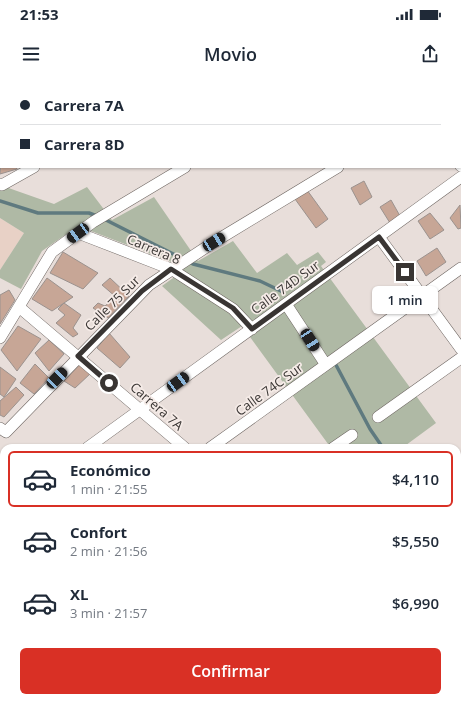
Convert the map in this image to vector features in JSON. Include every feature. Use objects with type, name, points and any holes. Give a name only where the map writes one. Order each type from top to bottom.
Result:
[{"type":"street","points":[[1,185],[32,168]]},
{"type":"street","points":[[0,338],[47,258],[93,222],[183,168]]},
{"type":"street","name":"Calle 75 Sur","points":[[3,430],[148,285],[192,256],[336,168]]},
{"type":"street","name":"Calle 74D Sur","points":[[92,444],[461,177]]},
{"type":"street","name":"Carrera 8","points":[[78,233],[175,267],[233,308],[252,329]]},
{"type":"street","points":[[379,237],[461,349]]},
{"type":"street","name":"Calle 74C Sur","points":[[216,444],[461,268]]},
{"type":"street","points":[[286,304],[326,365]]},
{"type":"street","name":"Carrera 7A","points":[[19,307],[180,444]]},
{"type":"street","points":[[378,417],[461,358]]},
{"type":"street","points":[[339,444],[352,435]]},
{"type":"shaded area","points":[[0,218],[24,233],[0,270]]},
{"type":"green space","points":[[0,185],[54,204],[87,187],[112,220],[154,197],[198,261],[233,241],[257,273],[287,253],[297,265],[318,252],[326,262],[321,266],[436,423],[407,444],[328,444],[242,326],[221,340],[162,286],[184,270],[169,261],[78,226],[42,251],[21,289],[0,278],[0,270],[24,233],[0,218]]},
{"type":"building","points":[[0,168],[17,169],[0,174]]},
{"type":"building","points":[[364,181],[372,197],[360,205],[351,188]]},
{"type":"building","points":[[307,190],[328,219],[316,228],[295,199]]},
{"type":"building","points":[[391,200],[400,216],[390,223],[380,207]]},
{"type":"building","points":[[460,205],[461,228],[458,229],[450,218]]},
{"type":"building","points":[[430,213],[444,230],[430,239],[418,221]]},
{"type":"building","points":[[437,248],[446,262],[426,276],[417,261]]},
{"type":"building","points":[[63,252],[98,273],[83,289],[50,273]]},
{"type":"building","points":[[47,278],[73,297],[52,311],[32,299]]},
{"type":"building","points":[[110,278],[129,296],[108,318],[93,308],[98,303],[105,306],[116,297],[102,285]]},
{"type":"building","points":[[9,290],[15,300],[0,324],[0,295]]},
{"type":"building","points":[[64,303],[81,315],[73,328],[78,334],[73,337],[56,323],[65,315],[58,309]]},
{"type":"building","points":[[18,326],[41,339],[17,371],[1,350]]},
{"type":"building","points":[[109,333],[130,357],[120,368],[97,348]]},
{"type":"building","points":[[49,340],[64,354],[49,371],[35,353]]},
{"type":"building","points":[[35,364],[49,378],[34,394],[20,383]]},
{"type":"building","points":[[80,364],[91,373],[75,388],[64,381]]},
{"type":"building","points":[[0,367],[16,379],[4,397],[0,394]]},
{"type":"building","points":[[16,387],[24,395],[4,417],[0,415],[0,401]]},
{"type":"waterway","points":[[0,201],[38,213],[89,213],[97,216]]},
{"type":"waterway","points":[[104,219],[193,264],[260,281],[283,292]]},
{"type":"waterway","points":[[336,365],[370,429],[380,444]]},
{"type":"route","points":[[109,383],[78,356],[148,285],[171,269],[233,308],[252,329],[379,237],[405,272]]}]
